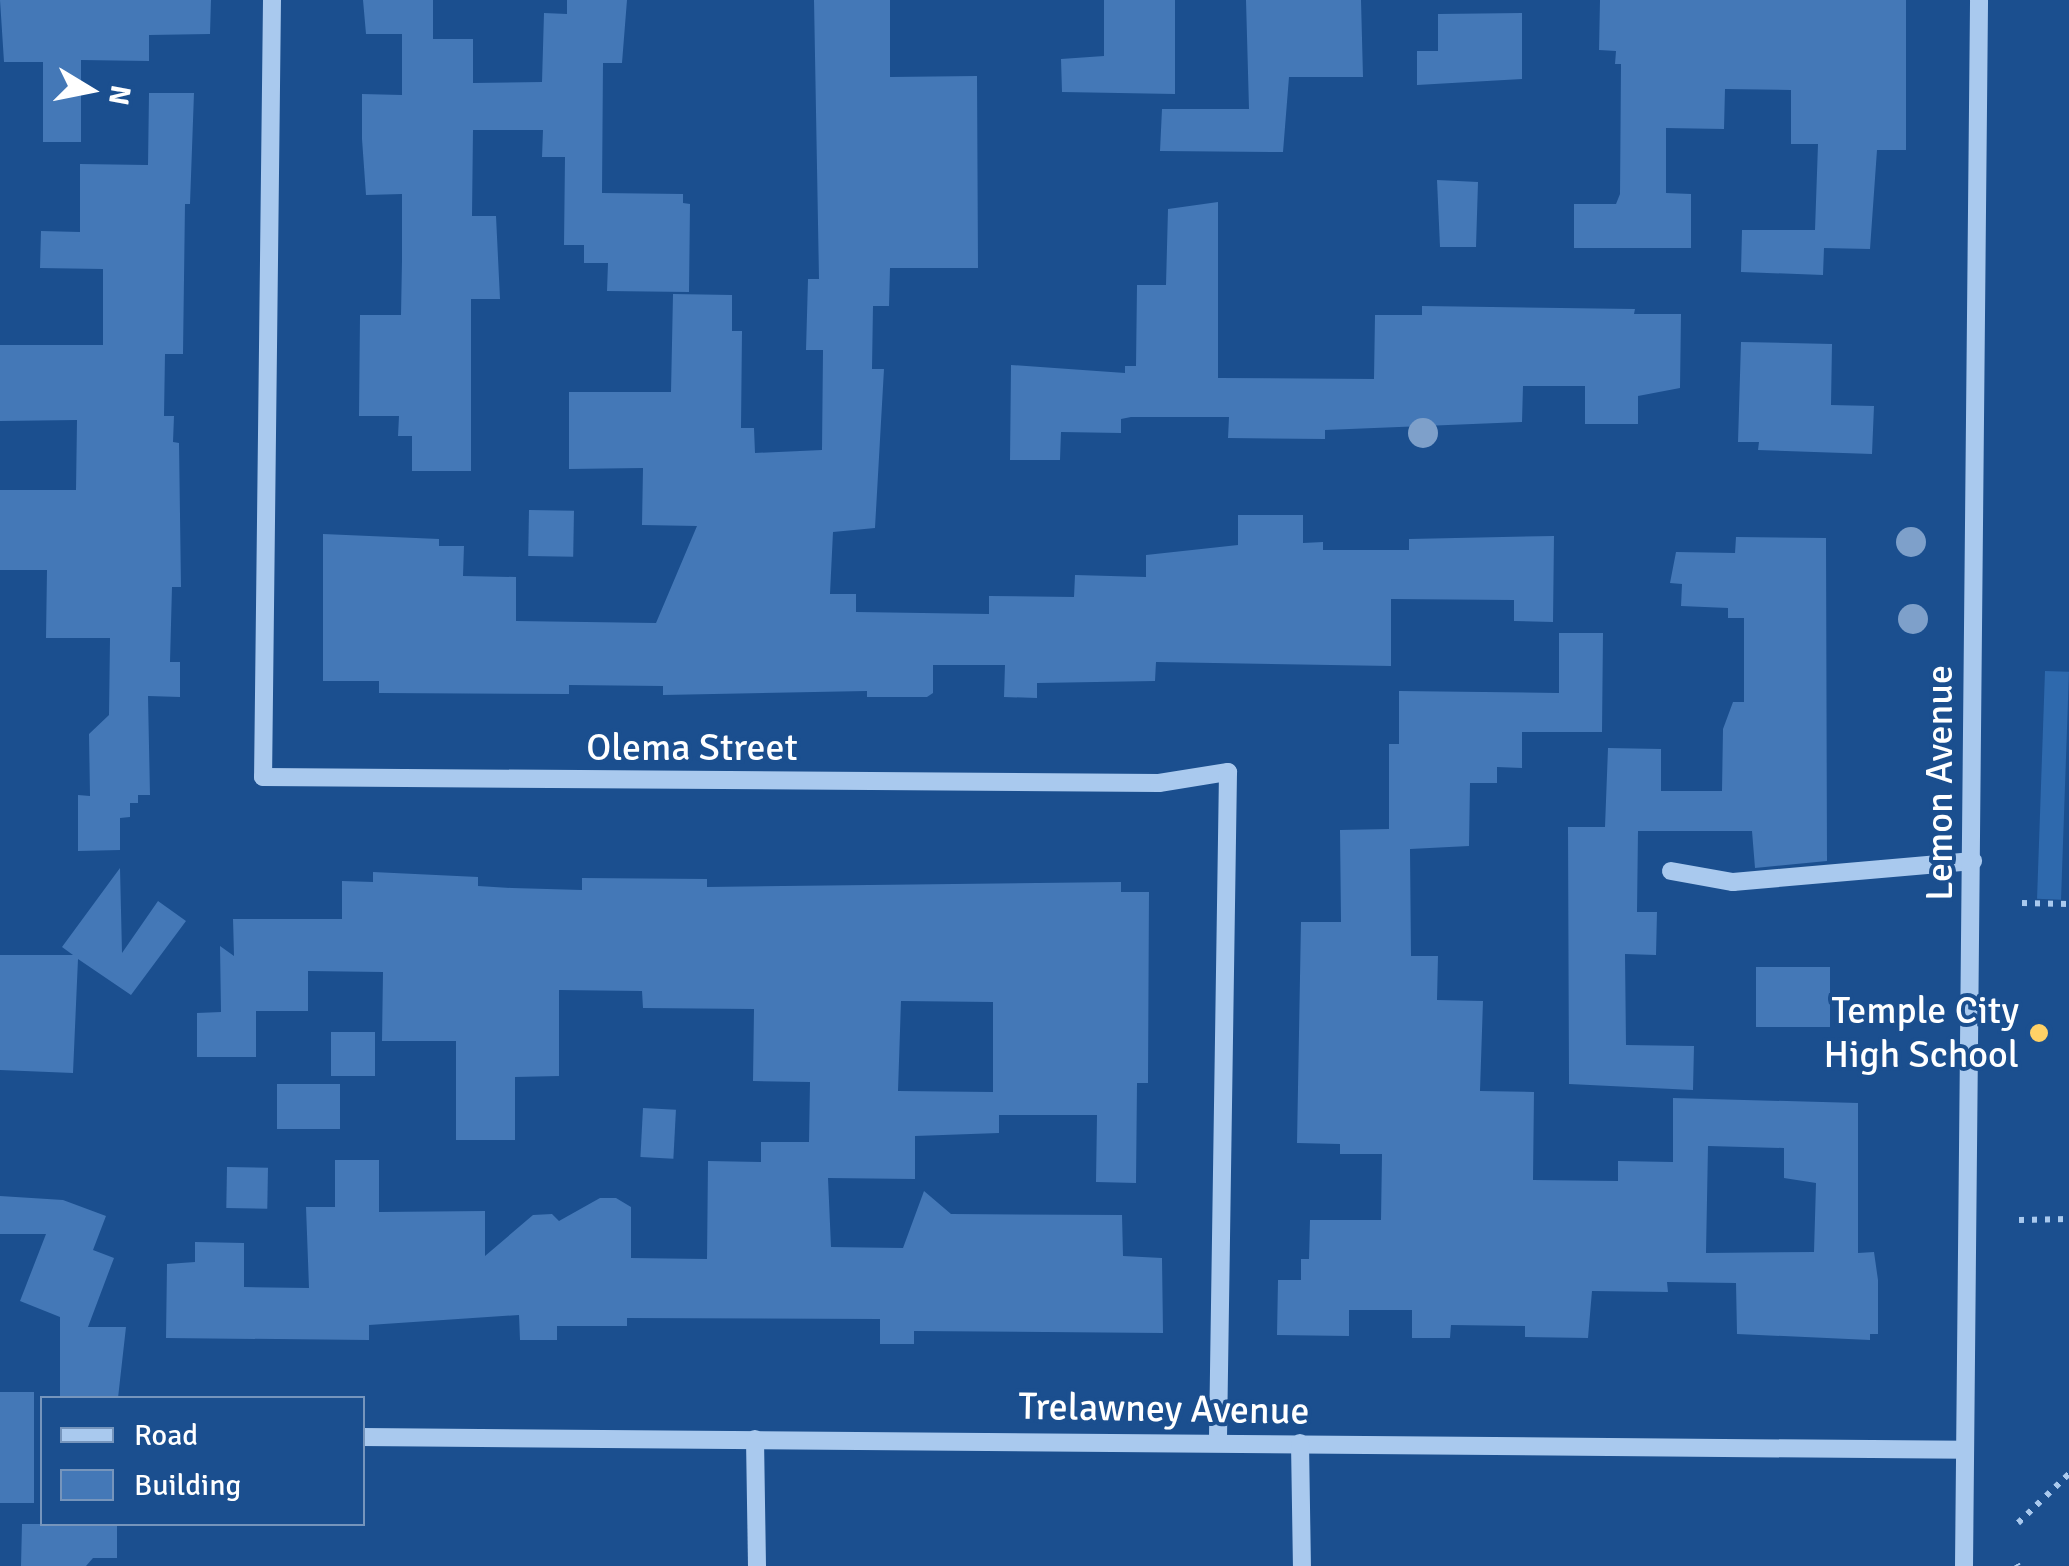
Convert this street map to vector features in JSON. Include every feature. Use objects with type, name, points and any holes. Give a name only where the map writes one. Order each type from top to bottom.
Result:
[{"type":"street","name":"Olema Street","points":[[272,0],[264,778],[1159,783],[1228,772],[1218,1441]]},
{"type":"street","name":"Lemon Avenue","points":[[1964,1566],[1979,0]]},
{"type":"street","points":[[1671,871],[1732,882],[1973,862]]},
{"type":"street","name":"Trelawney Avenue","points":[[365,1436],[1965,1450]]},
{"type":"street","points":[[756,1439],[757,1566]]},
{"type":"street","points":[[1300,1443],[1302,1566]]},
{"type":"path","points":[[2022,903],[2069,904]]},
{"type":"path","points":[[2020,1220],[2069,1220]]},
{"type":"path","points":[[2018,1524],[2069,1474]]},
{"type":"shaded area","points":[[2045,671],[2069,672],[2061,900],[2037,899]]},
{"type":"building","points":[[0,0],[211,0],[210,34],[149,35],[149,61],[81,60],[81,142],[43,142],[43,62],[4,62]]},
{"type":"building","points":[[363,0],[433,0],[433,39],[473,39],[473,83],[542,82],[544,13],[567,14],[567,0],[627,0],[622,63],[603,63],[602,193],[683,194],[683,203],[690,204],[689,292],[607,291],[608,263],[584,263],[584,245],[564,245],[565,157],[542,157],[543,130],[473,130],[472,216],[496,216],[500,299],[471,299],[471,471],[412,471],[412,436],[398,436],[399,416],[359,416],[360,315],[401,315],[402,260],[402,194],[366,195],[362,94],[402,95],[402,34],[366,34]]},
{"type":"building","points":[[814,0],[890,0],[890,77],[977,76],[978,268],[890,268],[889,306],[873,306],[872,369],[884,369],[875,528],[833,532],[830,594],[856,594],[856,612],[989,614],[989,596],[1074,597],[1075,575],[1146,577],[1146,555],[1238,545],[1238,515],[1303,515],[1303,543],[1323,542],[1323,550],[1409,550],[1409,539],[1554,536],[1553,622],[1514,621],[1514,600],[1391,599],[1391,666],[1156,662],[1155,681],[1037,683],[1037,698],[1004,697],[1005,665],[933,665],[933,693],[927,697],[867,697],[867,691],[663,695],[663,686],[569,685],[569,694],[379,693],[379,681],[323,681],[323,534],[439,539],[439,546],[464,546],[463,576],[516,577],[516,621],[656,623],[697,526],[642,525],[643,468],[569,469],[569,392],[671,392],[673,294],[732,295],[732,331],[742,331],[741,428],[754,428],[755,453],[822,450],[823,350],[806,350],[808,279],[819,279]]},
{"type":"building","points":[[1104,0],[1175,0],[1175,94],[1062,92],[1061,59],[1104,56]]},
{"type":"building","points":[[1246,0],[1361,0],[1363,77],[1289,77],[1283,152],[1160,151],[1162,109],[1249,109]]},
{"type":"building","points":[[1600,0],[1906,0],[1906,150],[1877,150],[1870,249],[1824,248],[1823,275],[1741,272],[1742,230],[1815,230],[1818,144],[1791,144],[1791,90],[1725,89],[1724,129],[1666,128],[1666,193],[1691,194],[1691,248],[1574,248],[1574,204],[1616,204],[1620,194],[1621,64],[1615,64],[1616,51],[1599,50]]},
{"type":"building","points":[[1522,13],[1522,79],[1417,85],[1417,51],[1438,51],[1438,14]]},
{"type":"building","points":[[149,93],[194,93],[190,204],[185,204],[183,354],[165,354],[164,416],[174,416],[173,442],[179,443],[181,587],[172,587],[170,662],[180,662],[180,697],[148,696],[150,795],[138,795],[138,803],[130,803],[130,817],[120,818],[120,850],[78,851],[78,795],[90,796],[89,734],[109,715],[110,638],[46,638],[47,570],[0,570],[0,490],[76,490],[77,420],[0,421],[0,345],[103,345],[103,269],[40,268],[41,231],[80,232],[80,164],[148,165]]},
{"type":"building","points":[[1437,180],[1478,182],[1476,247],[1440,247]]},
{"type":"building","points":[[1218,202],[1218,378],[1374,379],[1375,315],[1422,315],[1422,306],[1635,309],[1634,314],[1681,314],[1680,388],[1638,396],[1638,424],[1585,424],[1585,386],[1523,386],[1522,422],[1325,430],[1325,439],[1228,438],[1229,417],[1131,417],[1121,419],[1121,433],[1061,432],[1060,460],[1010,460],[1011,365],[1125,373],[1125,366],[1136,366],[1137,285],[1166,285],[1168,209]]},
{"type":"building","points":[[1741,342],[1832,344],[1831,405],[1874,406],[1872,454],[1758,450],[1759,442],[1738,442]]},
{"type":"building","points":[[529,510],[574,511],[573,557],[528,556]]},
{"type":"building","points":[[1736,537],[1826,538],[1827,861],[1755,868],[1752,831],[1638,831],[1637,912],[1657,912],[1656,955],[1625,954],[1626,1045],[1694,1046],[1693,1090],[1569,1084],[1568,827],[1605,827],[1608,748],[1661,749],[1661,791],[1722,791],[1723,729],[1733,702],[1744,702],[1744,618],[1728,618],[1728,608],[1681,606],[1682,584],[1670,583],[1676,552],[1735,553]]},
{"type":"building","points":[[1559,633],[1603,633],[1602,732],[1522,732],[1522,768],[1497,767],[1497,783],[1470,783],[1469,846],[1410,849],[1411,956],[1438,956],[1437,1000],[1483,1001],[1480,1091],[1534,1092],[1533,1180],[1618,1181],[1618,1161],[1673,1162],[1673,1098],[1858,1103],[1858,1253],[1874,1252],[1878,1280],[1878,1334],[1870,1334],[1870,1340],[1737,1334],[1736,1283],[1667,1282],[1668,1292],[1592,1291],[1588,1338],[1525,1337],[1525,1326],[1451,1325],[1450,1338],[1412,1338],[1412,1310],[1349,1310],[1349,1336],[1277,1335],[1278,1280],[1301,1280],[1301,1259],[1309,1259],[1310,1220],[1381,1220],[1382,1154],[1340,1154],[1340,1144],[1297,1143],[1301,922],[1341,922],[1340,830],[1389,829],[1389,744],[1399,744],[1399,691],[1559,693]],"holes":[[[1708,1146],[1784,1148],[1784,1178],[1816,1183],[1814,1252],[1706,1253]]]},
{"type":"building","points":[[120,868],[122,953],[158,901],[186,921],[131,995],[78,959],[73,1073],[0,1070],[0,955],[73,955],[62,947]]},
{"type":"building","points":[[373,872],[478,877],[478,886],[582,890],[582,878],[707,879],[707,887],[1121,882],[1121,892],[1149,892],[1148,1083],[1137,1083],[1136,1183],[1096,1182],[1097,1115],[999,1115],[999,1133],[915,1136],[915,1179],[828,1178],[831,1247],[903,1248],[924,1191],[951,1214],[1122,1215],[1123,1256],[1162,1258],[1163,1333],[914,1331],[914,1344],[880,1344],[880,1319],[627,1318],[627,1326],[557,1326],[557,1340],[520,1340],[519,1315],[369,1325],[369,1340],[166,1338],[167,1264],[195,1262],[195,1242],[244,1243],[244,1287],[309,1288],[306,1207],[335,1207],[335,1160],[379,1160],[379,1212],[485,1211],[485,1256],[533,1215],[552,1214],[559,1221],[600,1198],[616,1198],[631,1207],[631,1258],[707,1259],[708,1161],[761,1162],[761,1142],[809,1142],[810,1082],[753,1081],[754,1009],[643,1008],[642,991],[559,990],[559,1076],[515,1077],[515,1140],[456,1140],[456,1041],[382,1041],[383,972],[308,971],[308,1011],[256,1011],[256,1057],[197,1057],[197,1013],[221,1012],[220,946],[234,956],[233,919],[342,919],[342,881],[373,882]],"holes":[[[901,1001],[993,1002],[993,1092],[898,1091]]]},
{"type":"building","points":[[1756,967],[1830,967],[1830,1027],[1756,1027]]},
{"type":"building","points":[[331,1032],[375,1032],[375,1076],[331,1076]]},
{"type":"building","points":[[277,1084],[340,1084],[340,1129],[277,1129]]},
{"type":"building","points":[[643,1108],[676,1110],[673,1159],[640,1157]]},
{"type":"building","points":[[227,1167],[268,1168],[267,1209],[226,1208]]},
{"type":"building","points":[[0,1196],[63,1200],[106,1216],[93,1250],[114,1258],[88,1327],[126,1327],[118,1396],[60,1396],[60,1317],[20,1301],[46,1234],[0,1234]]},
{"type":"building","points":[[0,1392],[34,1392],[34,1503],[0,1503]]},
{"type":"building","points":[[22,1524],[117,1526],[117,1558],[93,1558],[86,1566],[21,1566]]},
{"type":"place","name":"Temple City High School","points":[[2039,1033]]}]
